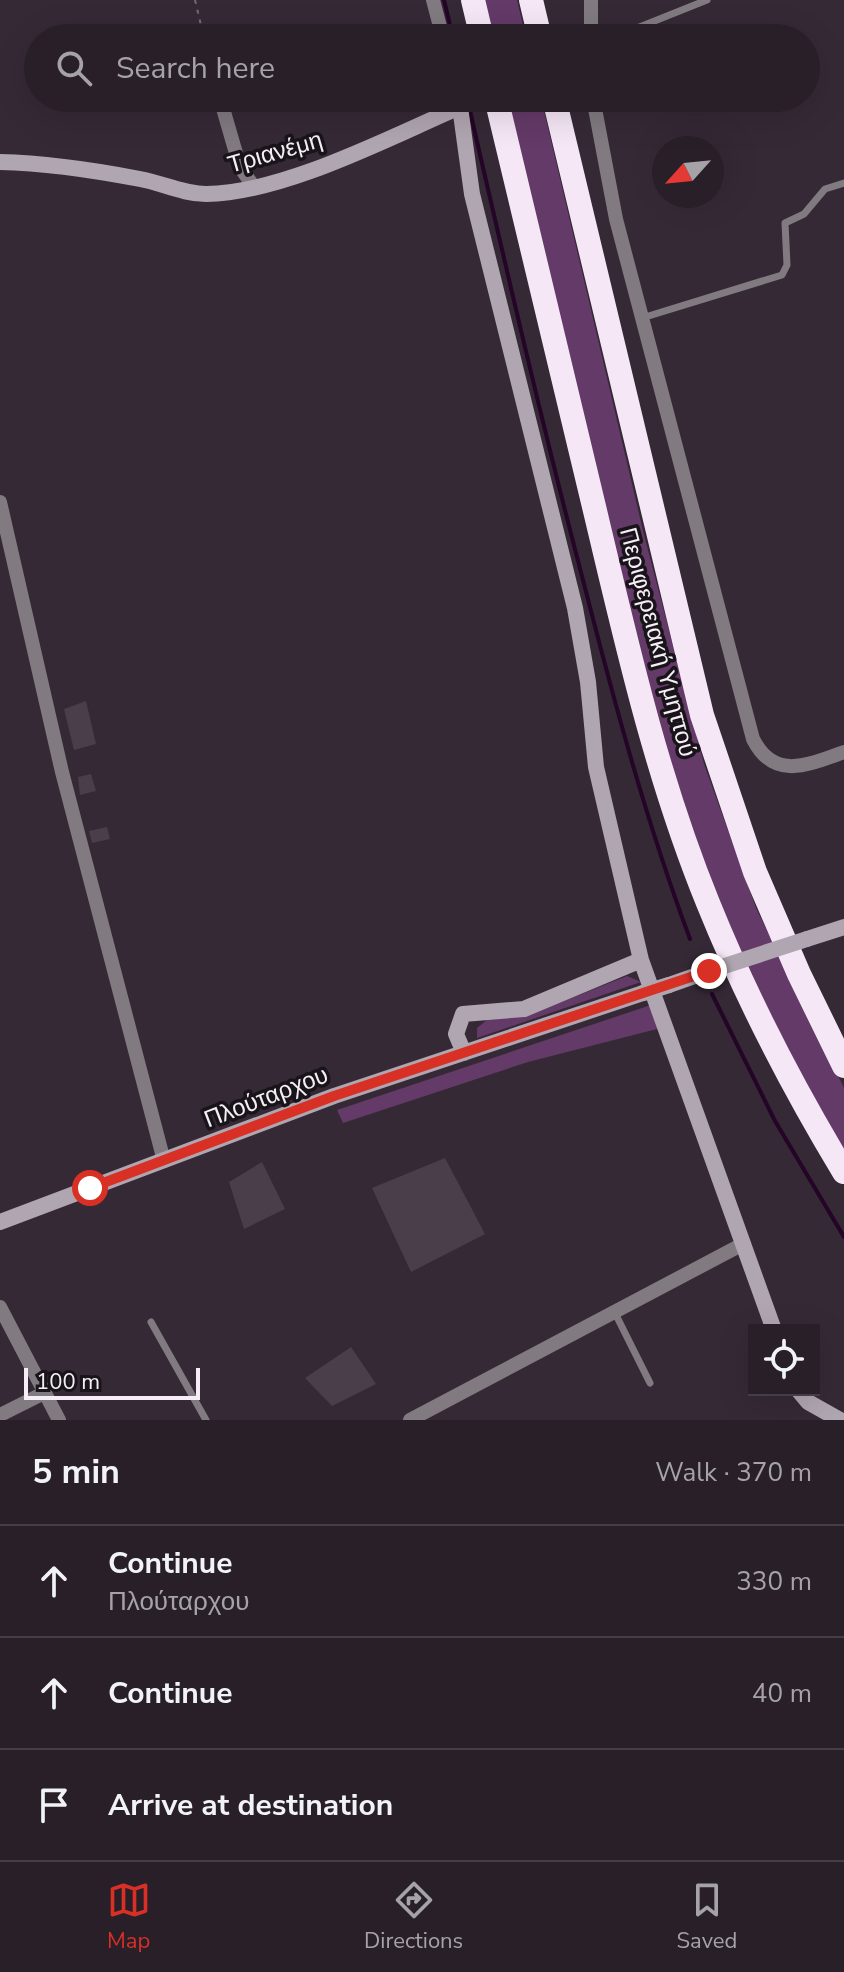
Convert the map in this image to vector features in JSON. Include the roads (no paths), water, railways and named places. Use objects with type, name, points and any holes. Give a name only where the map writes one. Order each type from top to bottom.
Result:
[{"type":"highway","points":[[473,0],[479,24]]},
{"type":"highway","points":[[531,0],[537,24]]},
{"type":"highway","name":"Περιφερειακή Υμηττού","points":[[499,112],[621,621],[669,793],[708,903],[747,994],[786,1074],[844,1172]]},
{"type":"highway","name":"Περιφερειακή Υμηττού","points":[[557,112],[702,715],[755,872],[799,974],[844,1066]]},
{"type":"street","points":[[433,0],[439,24]]},
{"type":"street","points":[[591,0],[591,24]]},
{"type":"street","points":[[224,112],[240,167],[254,187]]},
{"type":"street","name":"Τριανέμη","points":[[0,162],[50,164],[203,194],[254,187],[340,158],[440,112]]},
{"type":"street","points":[[460,112],[472,194],[575,608],[588,682],[596,767],[641,960],[772,1324]]},
{"type":"street","points":[[595,112],[606,173],[642,318],[753,739],[764,758],[782,766],[805,764],[844,752]]},
{"type":"street","points":[[0,502],[62,772],[164,1161]]},
{"type":"street","name":"Πλούταρχου","points":[[0,1222],[334,1096],[844,927]]},
{"type":"street","points":[[464,1053],[456,1034],[463,1014],[524,1009],[641,960]]},
{"type":"street","points":[[410,1420],[743,1244]]},
{"type":"street","points":[[0,1307],[59,1420]]},
{"type":"street","points":[[0,1415],[44,1393]]},
{"type":"street","points":[[803,1396],[840,1420]]},
{"type":"lane","points":[[647,24],[707,0]]},
{"type":"lane","points":[[642,318],[782,275],[787,265],[785,223],[804,214],[825,189],[844,183]]},
{"type":"lane","points":[[614,1311],[650,1383]]},
{"type":"lane","points":[[151,1322],[206,1420]]},
{"type":"waterway","points":[[444,0],[450,24]]},
{"type":"waterway","points":[[470,112],[567,520],[607,671],[645,805],[690,939]]},
{"type":"waterway","points":[[712,994],[775,1121],[844,1237]]}]
